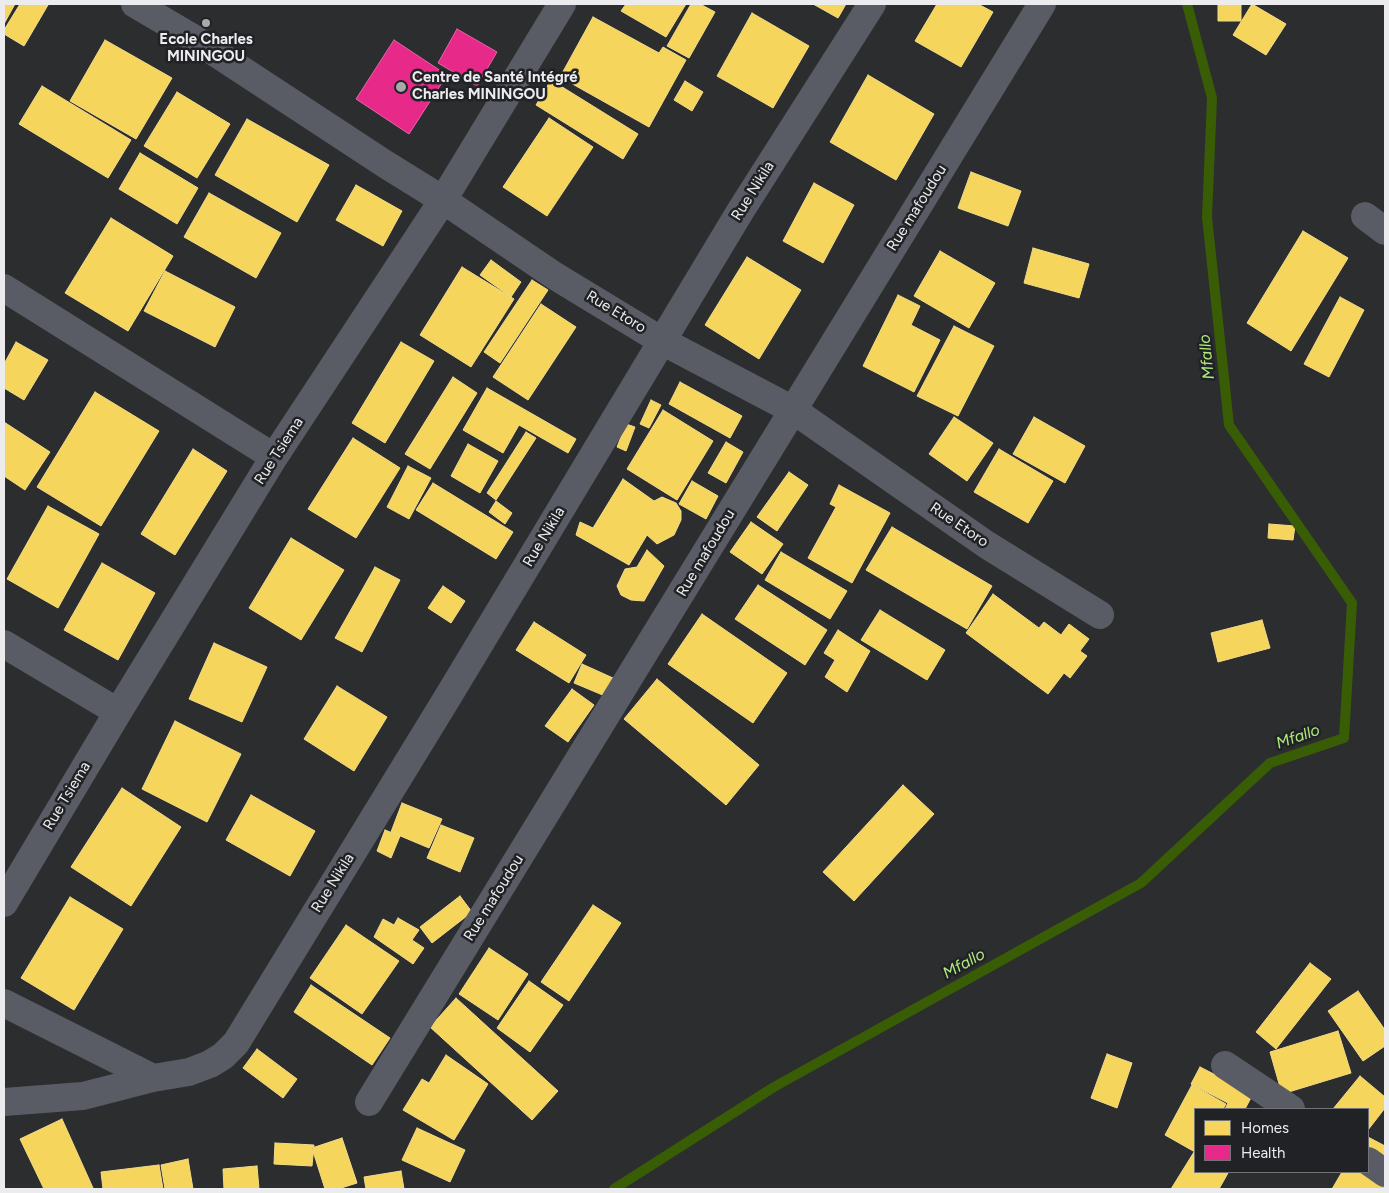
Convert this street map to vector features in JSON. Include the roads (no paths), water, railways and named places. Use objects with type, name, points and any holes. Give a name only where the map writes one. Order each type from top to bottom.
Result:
[{"type":"street","name":"Rue Etoro","points":[[135,4],[193,38],[369,154],[443,200],[555,276],[662,341],[793,410],[987,545],[1100,614]]},
{"type":"street","name":"Rue Tsiema","points":[[4,902],[274,457],[443,200],[562,4]]},
{"type":"street","name":"Rue Nikila","points":[[4,1102],[83,1096],[153,1078],[189,1072],[210,1064],[223,1056],[236,1043],[449,695],[741,210],[872,4]]},
{"type":"street","name":"Rue mafoudou","points":[[369,1102],[1042,4]]},
{"type":"street","points":[[4,288],[274,457]]},
{"type":"street","points":[[4,644],[118,712]]},
{"type":"street","points":[[4,1003],[153,1078]]},
{"type":"street","points":[[1225,1065],[1290,1108]]},
{"type":"street","points":[[1369,1162],[1385,1173]]},
{"type":"waterway","name":"Mfallo","points":[[614,1189],[774,1087],[1141,883],[1270,763],[1344,738],[1352,603],[1229,425],[1207,217],[1212,98],[1187,4]]},
{"type":"place","name":"Ecole Charles MININGOU","points":[[206,23]]},
{"type":"place","name":"Centre de Santé Intégré Charles MININGOU","points":[[401,87]]}]
